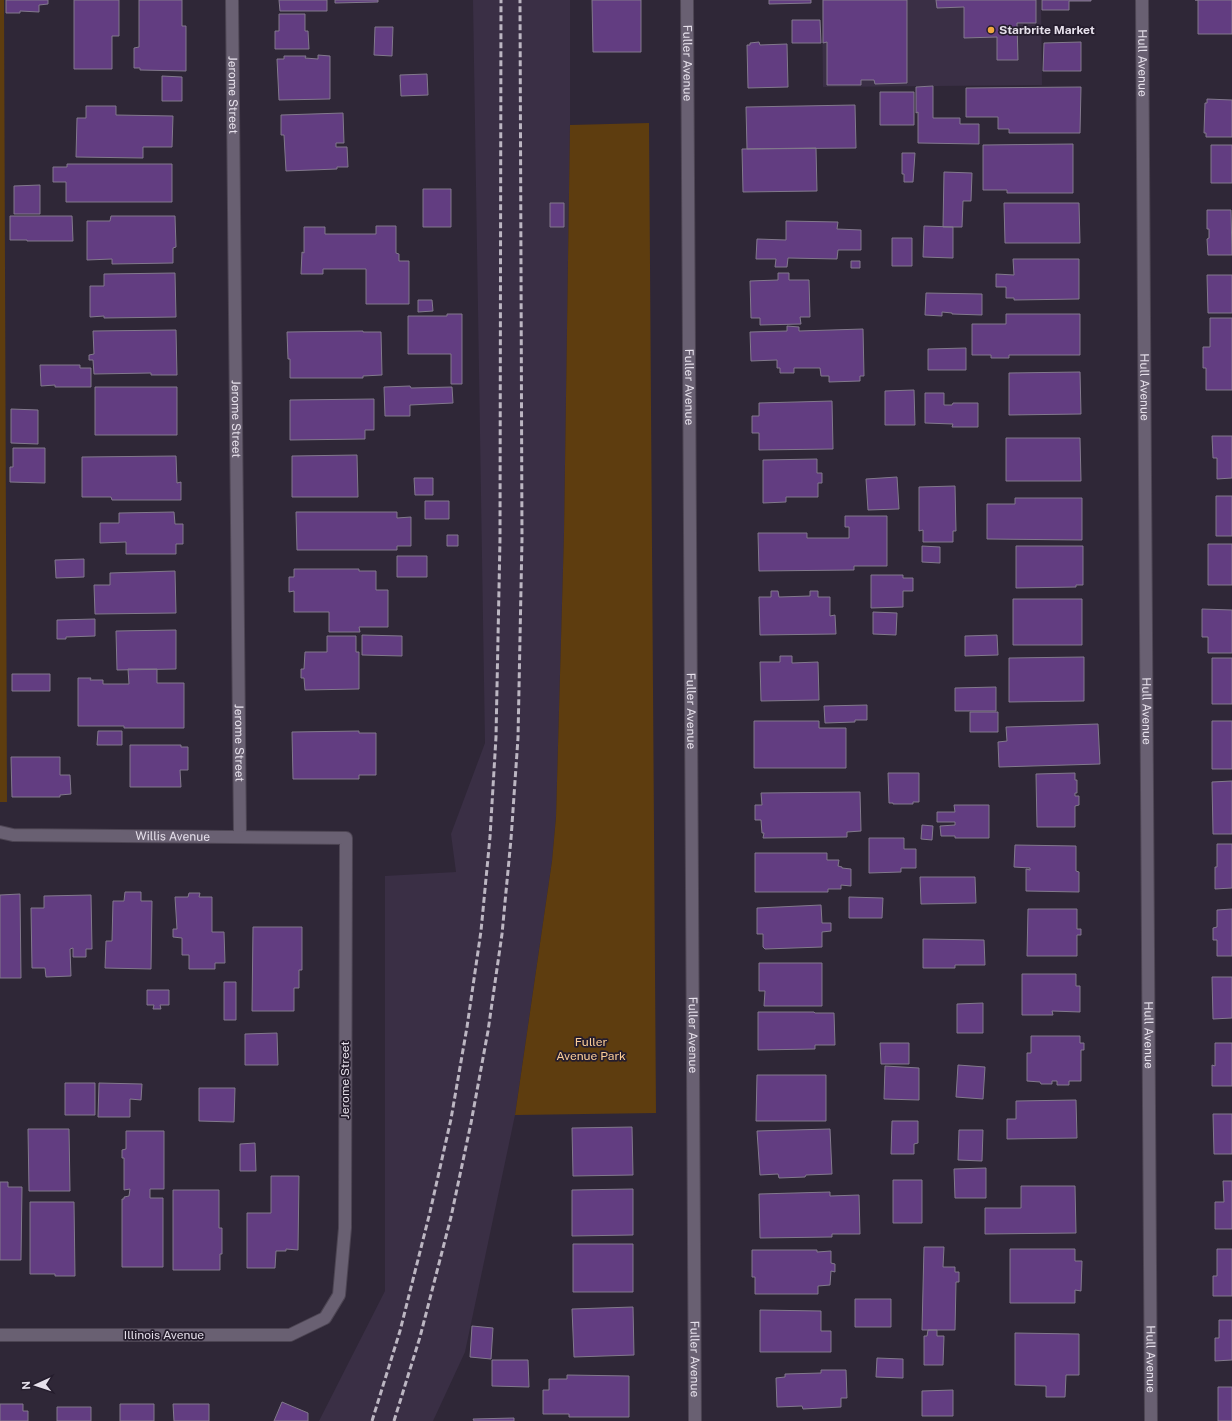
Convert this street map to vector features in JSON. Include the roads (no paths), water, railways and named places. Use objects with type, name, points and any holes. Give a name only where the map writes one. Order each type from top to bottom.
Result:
[{"type":"street","name":"Jerome Street","points":[[232,0],[240,837]]},
{"type":"street","name":"Fuller Avenue","points":[[687,0],[695,1421]]},
{"type":"street","name":"Hull Avenue","points":[[1142,0],[1150,1421]]},
{"type":"street","name":"Willis Avenue","points":[[0,832],[12,835],[346,838]]},
{"type":"street","name":"Jerome Street","points":[[325,1318],[339,1295],[345,1228],[346,838]]},
{"type":"street","name":"Illinois Avenue","points":[[0,1335],[290,1334],[325,1318]]},
{"type":"railway","points":[[372,1421],[400,1331],[430,1212],[451,1119],[467,1027],[481,931],[490,837],[496,737],[500,539],[501,0]]},
{"type":"railway","points":[[394,1421],[420,1337],[451,1217],[471,1123],[488,1031],[502,934],[511,839],[518,738],[522,539],[520,0]]},
{"type":"place","name":"Starbrite Market","points":[[991,30]]},
{"type":"park label","name":"Fuller Avenue Park","points":[[591,1049]]}]
